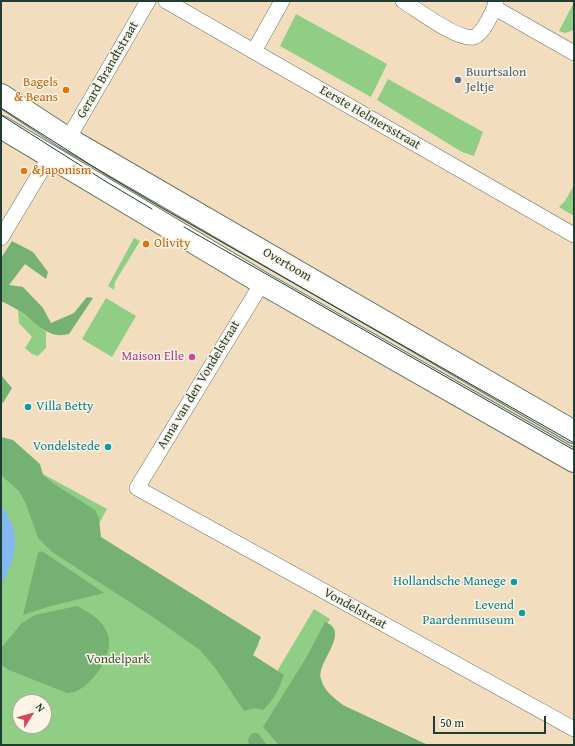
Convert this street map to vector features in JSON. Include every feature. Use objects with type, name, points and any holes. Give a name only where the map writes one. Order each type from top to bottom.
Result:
[{"type":"main road","name":"Overtoom","points":[[1,95],[66,138],[574,432]]},
{"type":"main road","points":[[1,128],[262,283],[574,461]]},
{"type":"street","name":"Gerard Brandtstraat","points":[[66,138],[72,132],[148,1]]},
{"type":"street","name":"Eerste Helmersstraat","points":[[166,1],[574,235]]},
{"type":"street","points":[[254,51],[282,1]]},
{"type":"street","points":[[404,1],[453,32],[465,37],[475,37],[483,29],[495,4],[574,53]]},
{"type":"street","points":[[1,238],[50,158]]},
{"type":"street","name":"Anna van den Vondelstraat","points":[[137,488],[262,283]]},
{"type":"street","name":"Vondelstraat","points":[[137,488],[574,729]]},
{"type":"green space","points":[[574,2],[574,30],[565,33],[559,31]]},
{"type":"green space","points":[[296,14],[387,64],[371,97],[280,46]]},
{"type":"green space","points":[[388,79],[483,132],[474,156],[462,152],[377,100]]},
{"type":"green space","points":[[574,185],[574,216],[559,207],[565,201]]},
{"type":"green space","points":[[134,238],[140,241],[115,282],[114,290],[108,286]]},
{"type":"green space","points":[[12,241],[33,252],[48,272],[46,279],[25,264],[9,285],[23,287],[43,308],[51,323],[74,313],[87,297],[93,298],[69,334],[61,335],[48,332],[18,310],[1,301],[1,258]]},
{"type":"green space","points":[[106,298],[136,316],[112,357],[82,339]]},
{"type":"green space","points":[[18,310],[46,332],[46,348],[38,356],[32,354],[25,348],[32,337],[19,323]]},
{"type":"green space","points":[[1,375],[12,388],[3,403],[1,402]]},
{"type":"green space","points":[[1,437],[13,440],[40,464],[43,475],[54,484],[95,510],[99,518],[101,537],[261,637],[253,655],[284,675],[276,694],[263,710],[254,708],[244,711],[216,669],[200,650],[153,617],[52,552],[38,538],[26,504],[19,491],[1,475]]},
{"type":"green space","name":"Vondelpark","points":[[1,451],[107,509],[88,544],[259,644],[248,664],[273,678],[314,609],[330,619],[301,670],[378,745],[1,745]]},
{"type":"green space","points":[[42,551],[104,593],[47,607],[23,615],[38,553]]},
{"type":"green space","points":[[77,606],[91,614],[103,625],[108,635],[109,643],[108,653],[104,662],[98,672],[83,687],[75,692],[67,693],[9,670],[1,665],[1,648],[22,623],[35,615]]},
{"type":"green space","points":[[325,622],[332,627],[335,633],[334,640],[321,672],[322,683],[327,691],[343,705],[428,745],[279,745],[263,727],[306,658]]},
{"type":"green space","points":[[252,733],[258,733],[267,745],[249,745],[248,739]]},
{"type":"water","points":[[1,505],[8,515],[12,525],[15,545],[11,564],[1,585]]},
{"type":"tram line","points":[[1,108],[108,176],[162,208],[574,443]]},
{"type":"tram line","points":[[1,115],[152,209]]},
{"type":"tram line","points":[[184,227],[574,450]]},
{"type":"place","name":"Buurtsalon Jeltje","points":[[458,80]]},
{"type":"place","name":"Bagels & Beans","points":[[66,90]]},
{"type":"place","name":"&Japonism","points":[[24,171]]},
{"type":"place","name":"Olivity","points":[[146,244]]},
{"type":"place","name":"Maison Elle","points":[[192,357]]},
{"type":"place","name":"Villa Betty","points":[[28,407]]},
{"type":"place","name":"Vondelstede","points":[[108,447]]},
{"type":"place","name":"Hollandsche Manege","points":[[514,582]]},
{"type":"place","name":"Levend Paardenmuseum","points":[[522,613]]}]
